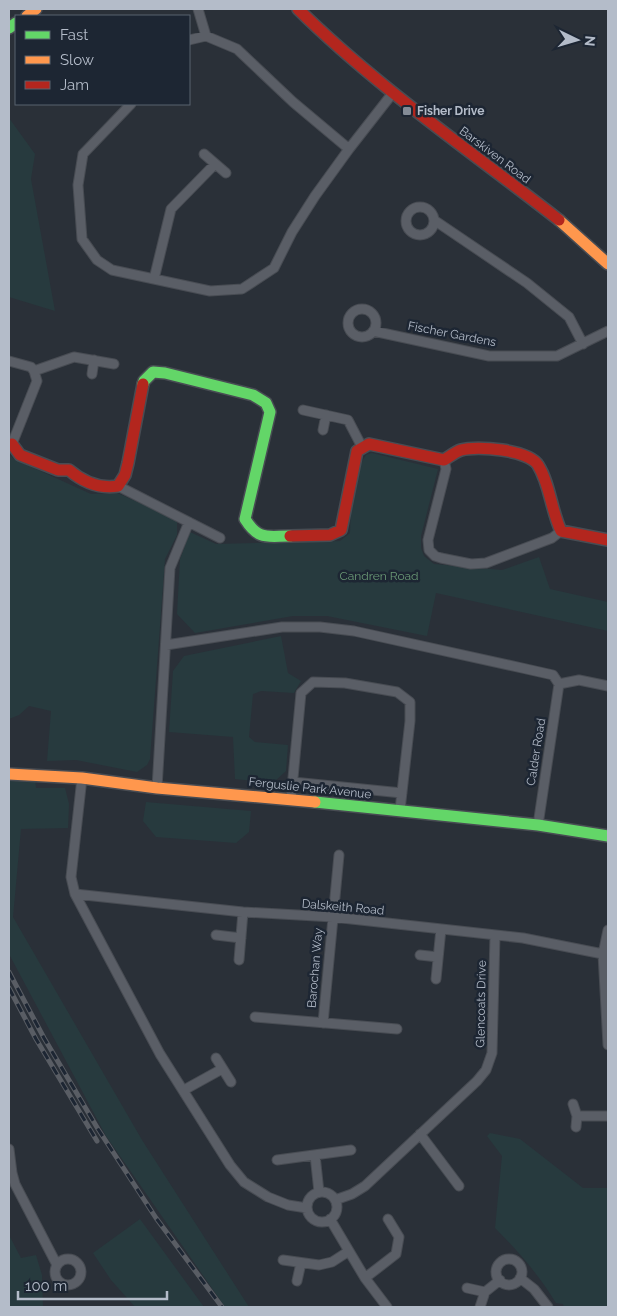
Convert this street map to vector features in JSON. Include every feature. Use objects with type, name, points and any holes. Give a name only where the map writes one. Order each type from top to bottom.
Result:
[{"type":"street","points":[[198,9],[206,36]]},
{"type":"street","name":"Barskiven Road","points":[[298,9],[349,58],[392,94],[546,212],[608,264]]},
{"type":"street","points":[[190,40],[206,36],[237,48],[292,102],[349,149]]},
{"type":"street","points":[[130,105],[82,154],[78,185],[82,239],[97,260],[112,270],[210,292],[242,289],[274,268],[292,232],[349,149],[392,94]]},
{"type":"street","points":[[204,154],[226,173]]},
{"type":"street","points":[[154,279],[171,209],[215,164]]},
{"type":"street","points":[[434,220],[527,283],[569,317],[583,344]]},
{"type":"street","name":"Fischer Gardens","points":[[374,331],[489,356],[557,356],[608,331]]},
{"type":"street","points":[[34,371],[74,357],[114,364]]},
{"type":"street","points":[[92,374],[94,360]]},
{"type":"street","points":[[9,362],[31,367],[37,381],[11,445],[20,455],[58,470],[69,470],[78,478],[101,486],[109,488],[118,486],[220,538]]},
{"type":"street","points":[[118,486],[125,475],[128,463],[144,381],[153,372],[165,373],[253,395],[270,406],[244,519],[252,530],[260,536],[330,535],[341,530],[357,451],[369,444],[444,460],[460,450],[476,448],[524,455],[536,462],[543,476],[555,520],[561,531]]},
{"type":"street","points":[[303,410],[348,420],[362,447]]},
{"type":"street","points":[[323,430],[326,415]]},
{"type":"street","points":[[444,460],[446,469],[428,540],[429,550],[435,556],[471,564],[486,563],[552,538],[561,531],[608,540]]},
{"type":"street","points":[[157,788],[170,568],[189,522]]},
{"type":"street","points":[[166,645],[282,627],[320,627],[354,631],[522,668],[553,676],[559,684],[579,680],[608,686]]},
{"type":"street","points":[[291,799],[301,693],[312,682],[345,683],[397,692],[410,702],[410,721],[400,810]]},
{"type":"street","name":"Calder Road","points":[[538,825],[559,684]]},
{"type":"street","name":"Ferguslie Park Avenue","points":[[9,774],[82,778],[157,788],[400,810],[538,825],[608,836]]},
{"type":"street","points":[[82,778],[71,877],[75,894],[160,1054],[230,1165],[244,1182],[268,1197],[288,1205],[307,1208]]},
{"type":"street","points":[[293,782],[402,793]]},
{"type":"street","name":"Barochan Way","points":[[323,1023],[339,855]]},
{"type":"street","name":"Dalskeith Road","points":[[75,894],[243,912],[333,917],[495,934],[606,954]]},
{"type":"street","points":[[239,960],[243,912]]},
{"type":"street","points":[[436,979],[441,929]]},
{"type":"street","points":[[608,930],[606,954],[608,1045]]},
{"type":"street","name":"Glencoats Drive","points":[[336,1200],[352,1194],[365,1186],[476,1081],[490,1063],[492,1053],[495,934]]},
{"type":"street","points":[[216,935],[241,938]]},
{"type":"street","points":[[420,955],[438,957]]},
{"type":"street","points":[[255,1016],[396,1029]]},
{"type":"street","points":[[216,1058],[231,1082]]},
{"type":"street","points":[[184,1090],[222,1068]]},
{"type":"street","points":[[573,1104],[577,1116],[576,1127]]},
{"type":"street","points":[[577,1116],[608,1116]]},
{"type":"street","points":[[420,1134],[459,1186]]},
{"type":"street","points":[[9,1149],[15,1184],[57,1265]]},
{"type":"street","points":[[277,1160],[351,1150]]},
{"type":"street","points":[[314,1155],[319,1192]]},
{"type":"street","points":[[319,1192],[326,1192],[336,1200],[336,1210],[330,1219],[315,1220],[311,1217],[307,1208],[310,1198],[319,1192]]},
{"type":"street","points":[[330,1219],[365,1278],[385,1307]]},
{"type":"street","points":[[365,1278],[396,1254],[399,1237],[388,1219]]},
{"type":"street","points":[[283,1260],[319,1265],[332,1262],[349,1251]]},
{"type":"street","points":[[510,1259],[518,1262],[522,1274],[520,1278],[512,1284],[504,1284],[500,1280],[497,1274],[499,1265],[510,1259]]},
{"type":"street","points":[[297,1281],[301,1263]]},
{"type":"street","points":[[520,1278],[534,1289],[548,1307]]},
{"type":"street","points":[[480,1307],[484,1292],[500,1280]]},
{"type":"street","points":[[467,1288],[484,1292]]},
{"type":"green space","points":[[9,118],[35,154],[31,179],[55,311],[9,297]]},
{"type":"green space","name":"Candren Road","points":[[372,453],[438,469],[421,536],[421,548],[424,556],[434,564],[502,570],[539,557],[550,589],[608,602],[608,631],[436,593],[427,636],[327,616],[293,616],[195,633],[177,614],[180,559],[190,532],[216,544],[340,541],[350,533],[353,492],[357,472],[366,455]]},
{"type":"green space","points":[[9,454],[14,459],[91,494],[117,493],[177,519],[177,535],[165,559],[150,759],[147,765],[137,772],[76,760],[47,761],[51,711],[29,706],[19,715],[9,719]]},
{"type":"green space","points":[[281,636],[288,673],[301,681],[294,693],[261,691],[253,694],[249,737],[255,742],[288,745],[286,771],[273,783],[235,779],[233,737],[169,732],[173,671],[184,656]]},
{"type":"green space","points":[[35,778],[36,788],[65,788],[69,804],[68,828],[21,829],[13,917],[142,1140],[249,1307],[225,1307],[106,1136],[9,954],[9,781]]},
{"type":"green space","points":[[146,802],[251,811],[249,832],[236,843],[156,837],[143,821]]},
{"type":"green space","points":[[490,1133],[520,1139],[583,1188],[608,1188],[608,1307],[564,1307],[563,1304],[556,1303],[528,1264],[495,1228],[502,1156],[487,1136]]},
{"type":"green space","points":[[140,1219],[204,1307],[135,1307],[111,1280],[93,1253]]},
{"type":"green space","points":[[9,1235],[21,1258],[36,1255],[42,1275],[43,1307],[9,1307]]},
{"type":"railway","points":[[9,972],[44,1038],[98,1129],[156,1218],[222,1307]]},
{"type":"railway","points":[[9,988],[36,1039],[97,1141]]},
{"type":"traffic: fast","points":[[9,28],[15,24]]},
{"type":"traffic: fast","points":[[143,384],[153,372],[165,373],[253,395],[266,403],[270,412],[245,519],[255,531],[264,536],[290,536]]},
{"type":"traffic: fast","points":[[315,802],[538,825],[608,836]]},
{"type":"traffic: slow","points":[[28,15],[36,9]]},
{"type":"traffic: slow","points":[[559,220],[608,264]]},
{"type":"traffic: slow","points":[[9,774],[82,778],[157,788],[315,802]]},
{"type":"traffic: jam","points":[[298,9],[360,66],[559,220]]},
{"type":"traffic: jam","points":[[12,444],[20,455],[58,470],[69,470],[92,484],[111,487],[118,486],[125,475],[128,463],[143,384]]},
{"type":"traffic: jam","points":[[290,536],[330,535],[341,530],[357,451],[369,444],[444,460],[459,451],[479,448],[514,452],[524,456],[533,460],[542,472],[561,531],[608,540]]},
{"type":"place","name":"Fisher Drive","points":[[407,111]]}]
